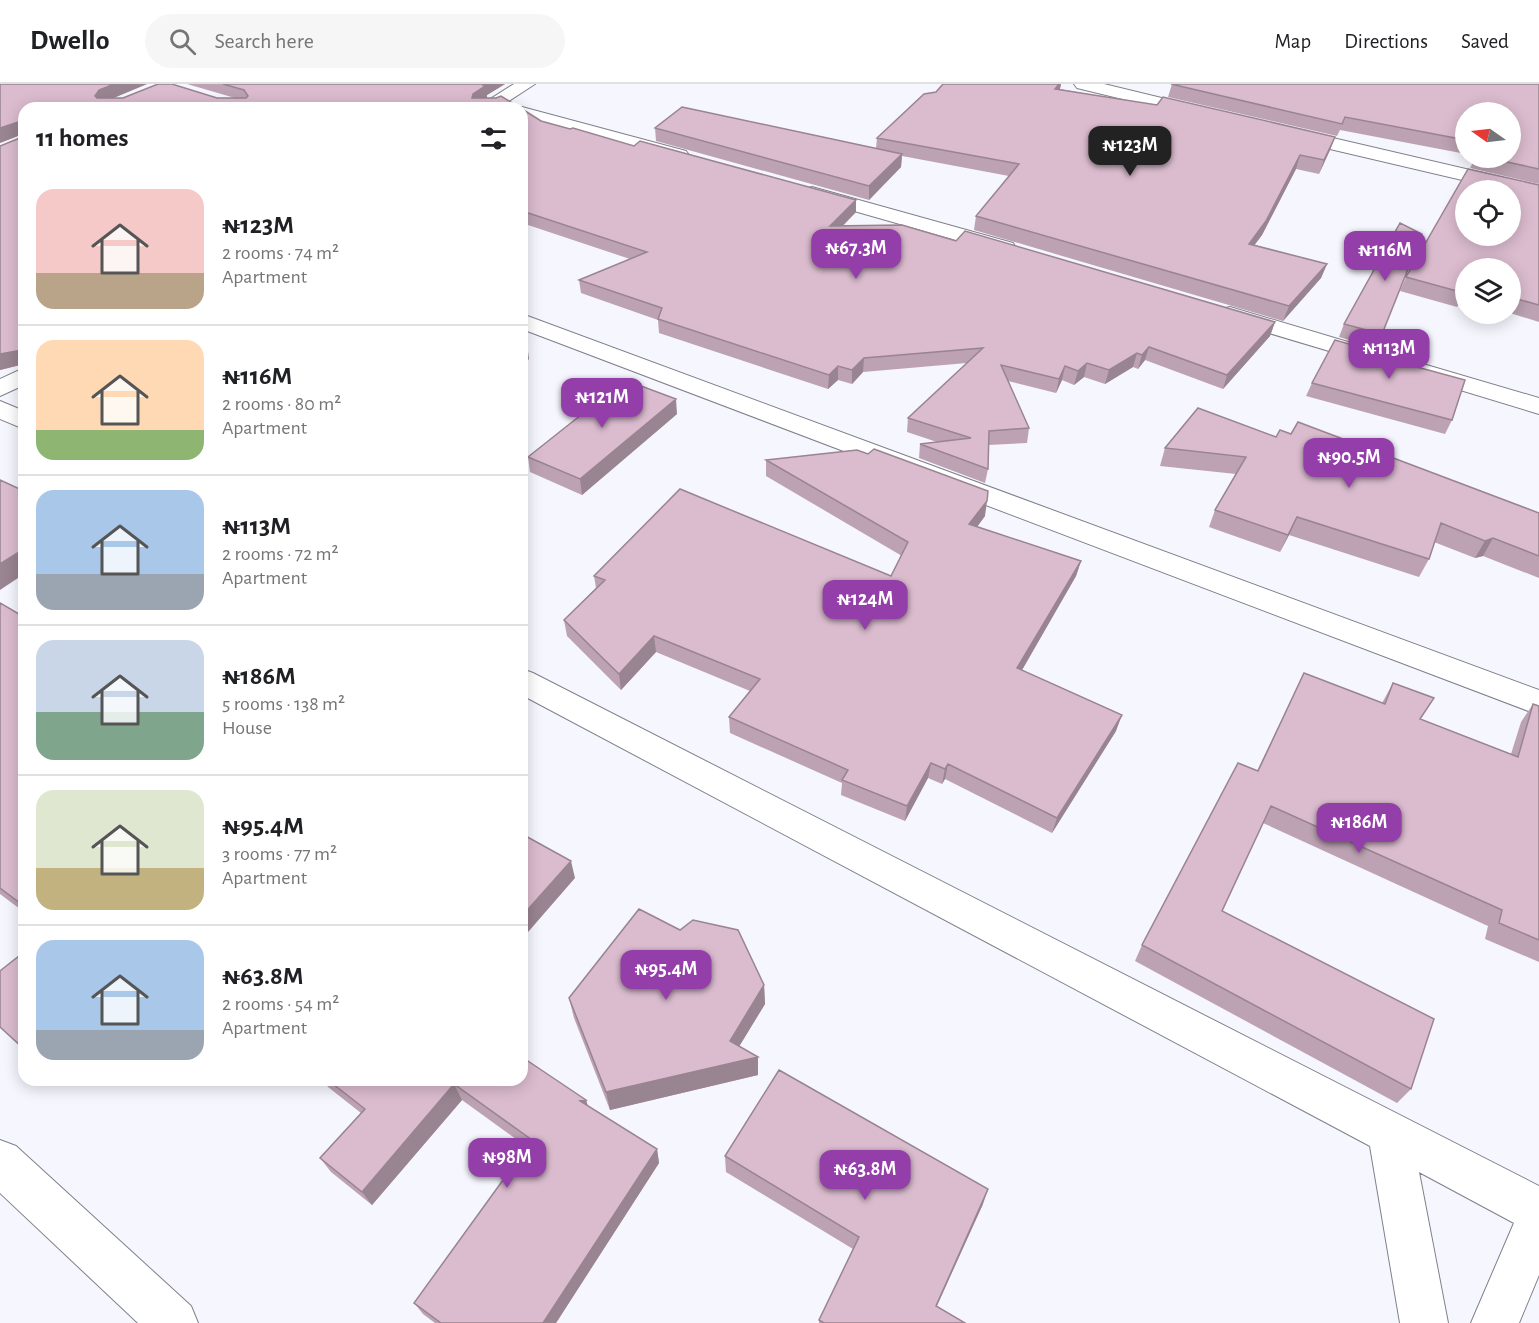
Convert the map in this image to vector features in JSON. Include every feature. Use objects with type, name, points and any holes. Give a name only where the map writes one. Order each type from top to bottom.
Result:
[{"type":"street","points":[[501,102],[526,84]]},
{"type":"street","points":[[1083,84],[1218,117]]},
{"type":"street","points":[[528,114],[696,160]]},
{"type":"street","points":[[1275,131],[1539,192]]},
{"type":"street","points":[[788,186],[1028,255]]},
{"type":"street","points":[[1210,309],[1539,406]]},
{"type":"street","points":[[528,323],[1539,703]]},
{"type":"street","points":[[0,389],[18,378]]},
{"type":"street","points":[[0,409],[18,418]]},
{"type":"street","points":[[528,684],[1539,1211]]},
{"type":"street","points":[[1390,1134],[1424,1323]]},
{"type":"street","points":[[0,1162],[174,1323]]},
{"type":"street","points":[[1495,1323],[1539,1219]]},
{"type":"building","points":[[0,84],[114,84],[99,90],[95,96],[97,98],[123,98],[158,84],[172,84],[217,98],[246,98],[248,96],[244,90],[223,84],[484,84],[485,86],[473,94],[472,98],[501,96],[510,102],[18,102],[18,122],[0,128]]},
{"type":"building","points":[[943,84],[1059,84],[1055,89],[1157,105],[1163,97],[1335,137],[1324,160],[1300,155],[1266,221],[1249,244],[1327,264],[1289,306],[976,216],[1019,164],[877,138],[924,94],[936,92]]},
{"type":"building","points":[[1171,84],[1539,84],[1539,169],[1521,165],[1521,102],[1455,102],[1455,138],[1345,117],[1342,124]]},
{"type":"building","points":[[682,107],[902,154],[869,186],[655,128]]},
{"type":"building","points":[[528,113],[541,121],[570,129],[634,146],[640,141],[856,200],[830,226],[902,225],[956,241],[965,231],[1275,322],[1227,375],[1149,347],[1142,355],[1137,353],[1109,370],[1087,363],[1078,371],[1065,366],[1059,379],[1001,365],[1029,428],[989,431],[988,469],[920,444],[971,438],[908,418],[983,348],[864,358],[852,370],[838,366],[829,375],[658,319],[662,308],[579,280],[647,252],[528,213]]},
{"type":"building","points":[[18,139],[18,351],[0,354],[0,146]]},
{"type":"building","points":[[1468,169],[1517,180],[1462,180]]},
{"type":"building","points":[[1521,181],[1539,185],[1539,305],[1521,300],[1521,258],[1455,258],[1455,291],[1406,277],[1455,192],[1455,246],[1521,246]]},
{"type":"building","points":[[1400,223],[1422,234],[1382,334],[1344,324]]},
{"type":"building","points":[[1335,340],[1408,361],[1406,364],[1465,380],[1452,420],[1312,383]]},
{"type":"building","points":[[625,380],[676,399],[580,479],[528,457]]},
{"type":"building","points":[[1198,408],[1276,437],[1280,430],[1291,434],[1298,422],[1539,513],[1539,556],[1493,538],[1485,541],[1441,523],[1429,559],[1297,517],[1288,535],[1215,510],[1246,457],[1165,448]]},
{"type":"building","points":[[874,449],[988,491],[987,501],[969,524],[1081,561],[1017,668],[1122,715],[1057,818],[948,764],[945,769],[931,763],[907,806],[842,780],[848,770],[729,717],[760,679],[654,636],[619,674],[564,620],[605,580],[594,576],[680,489],[891,576],[908,542],[766,460],[857,450],[868,454]]},
{"type":"building","points":[[0,480],[18,488],[18,553],[0,564]]},
{"type":"building","points":[[0,603],[18,614],[18,902],[0,888]]},
{"type":"building","points":[[1304,673],[1385,704],[1393,683],[1434,698],[1420,719],[1518,757],[1533,704],[1539,706],[1539,940],[1499,923],[1502,910],[1271,806],[1222,911],[1434,1019],[1411,1089],[1142,945],[1238,763],[1258,771]]},
{"type":"building","points":[[528,837],[571,861],[528,909]]},
{"type":"building","points":[[639,909],[680,930],[693,920],[738,930],[764,985],[730,1041],[758,1057],[606,1092],[569,998]]},
{"type":"building","points":[[18,957],[18,1044],[0,1027],[0,971]]},
{"type":"building","points":[[528,1061],[586,1100],[580,1101],[657,1149],[543,1323],[441,1323],[414,1303],[532,1140],[457,1086],[528,1086]]},
{"type":"building","points":[[779,1070],[988,1189],[936,1306],[965,1323],[824,1323],[819,1320],[859,1237],[725,1156]]},
{"type":"building","points":[[336,1086],[452,1086],[362,1192],[320,1158],[365,1109]]}]
